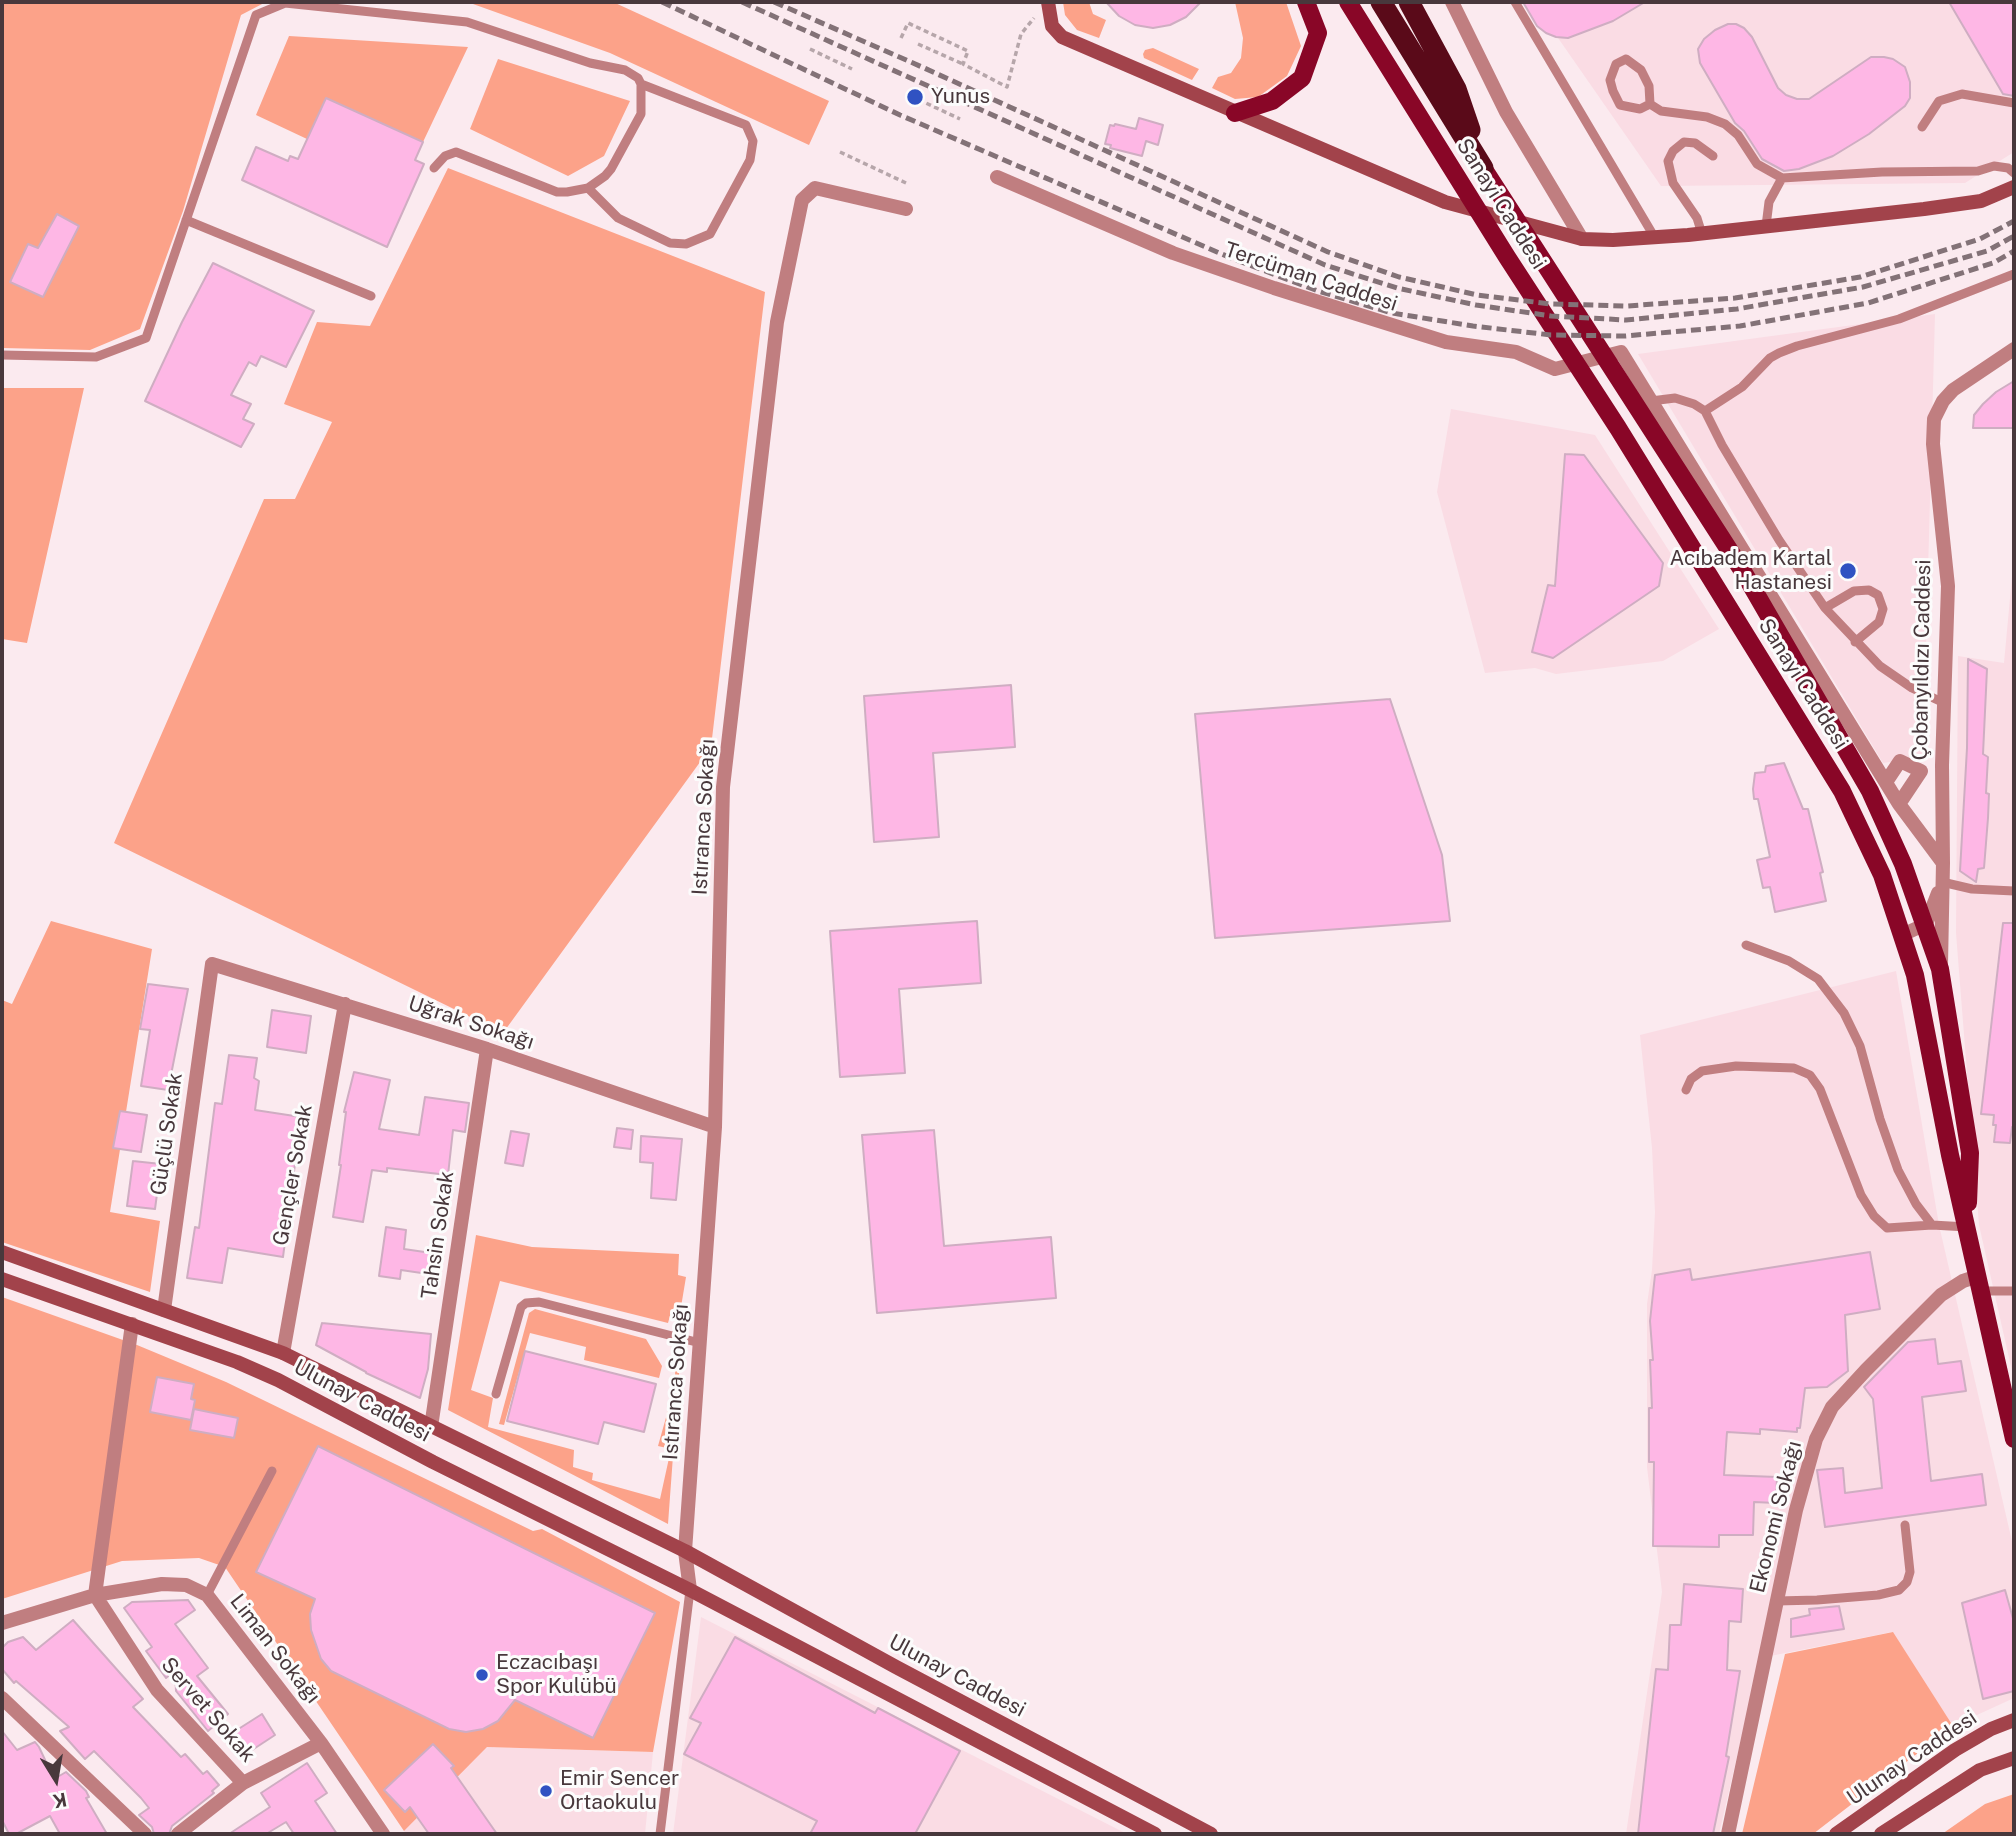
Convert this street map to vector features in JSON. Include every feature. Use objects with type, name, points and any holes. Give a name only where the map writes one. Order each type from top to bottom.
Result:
[{"type":"highway","points":[[1381,2],[1483,168]]},
{"type":"highway","points":[[1409,2],[1456,89],[1483,168]]},
{"type":"main road","points":[[1235,113],[1272,101],[1302,78],[1318,33],[1306,2]]},
{"type":"main road","name":"Sanayi Caddesi","points":[[1348,2],[1618,428],[1842,791],[1882,875],[1915,975],[1950,1155],[2014,1439]]},
{"type":"main road","name":"Sanayi Caddesi","points":[[1483,168],[1644,405],[1870,791],[1903,864],[1940,969],[1970,1153],[1967,1227]]},
{"type":"street","points":[[1452,2],[1506,112],[1582,239]]},
{"type":"street","points":[[1043,7],[1052,26],[1062,37],[1235,113],[1445,202],[1582,239],[1614,240],[1702,234],[1962,204],[1981,201],[2014,187]]},
{"type":"street","name":"Tercüman Caddesi","points":[[997,177],[1173,253],[1447,342],[1517,352],[1555,369],[1621,352],[1644,405]]},
{"type":"street","name":"Istıranca Sokağı","points":[[685,1551],[715,1127],[723,787],[777,322],[803,200],[815,188],[906,209]]},
{"type":"street","name":"Çobanyıldızı Caddesi","points":[[1940,969],[1943,863],[1941,765],[1948,586],[1933,444],[1934,419],[1943,401],[1953,390],[2014,349]]},
{"type":"street","points":[[1644,405],[1899,804],[1943,863]]},
{"type":"street","points":[[1886,782],[1900,761],[1921,771],[1899,804]]},
{"type":"street","points":[[1902,935],[1926,925],[1942,882]]},
{"type":"street","name":"Uğrak Sokağı","points":[[212,964],[487,1049],[715,1127]]},
{"type":"street","name":"Güçlü Sokak","points":[[164,1310],[212,964]]},
{"type":"street","name":"Gençler Sokak","points":[[283,1353],[345,1004]]},
{"type":"street","name":"Tahsin Sokak","points":[[431,1427],[487,1049]]},
{"type":"street","name":"Ulunay Caddesi","points":[[2,1252],[283,1353],[685,1551],[895,1667],[1211,1834]]},
{"type":"street","name":"Ulunay Caddesi","points":[[2,1279],[237,1362],[278,1380],[433,1462],[690,1590],[1155,1834]]},
{"type":"street","name":"Ekonomi Sokağı","points":[[1728,1834],[1796,1510],[1816,1439],[1832,1407],[1941,1295],[1963,1281],[1980,1284]]},
{"type":"street","points":[[95,1595],[132,1324]]},
{"type":"street","points":[[685,1551],[690,1590]]},
{"type":"street","name":"Liman Sokağı","points":[[2,1623],[95,1595],[162,1584],[186,1585],[207,1595],[321,1743],[383,1834]]},
{"type":"street","name":"Servet Sokak","points":[[95,1595],[157,1690],[243,1783]]},
{"type":"street","points":[[2,1698],[145,1834]]},
{"type":"street","name":"Ulunay Caddesi","points":[[1836,1834],[1955,1750],[2014,1720]]},
{"type":"street","points":[[178,1834],[243,1783],[321,1743]]},
{"type":"street","points":[[1881,1834],[1980,1770],[2014,1758]]},
{"type":"lane","points":[[2,355],[96,357],[146,338],[256,15],[285,2],[467,22],[590,63],[625,71],[638,78],[641,84],[641,114],[611,169],[588,188],[557,192],[456,152],[445,156],[434,168]]},
{"type":"lane","points":[[1515,2],[1655,237]]},
{"type":"lane","points":[[1650,104],[1651,93],[1643,73],[1626,59],[1618,61],[1610,80],[1616,101],[1623,107],[1633,109],[1650,104],[1661,111],[1707,117],[1725,124],[1738,135],[1756,164],[1782,178],[1938,170],[1963,172],[1994,166],[2008,168],[2014,173]]},
{"type":"lane","points":[[588,188],[618,218],[670,243],[686,244],[710,234],[750,160],[753,141],[746,125],[641,84]]},
{"type":"lane","points":[[1922,127],[1939,101],[1962,94],[2014,103]]},
{"type":"lane","points":[[1702,234],[1697,218],[1673,183],[1668,161],[1673,151],[1685,142],[1695,143],[1713,156]]},
{"type":"lane","points":[[1766,226],[1771,195],[1782,178]]},
{"type":"lane","points":[[186,220],[371,296]]},
{"type":"lane","points":[[1705,411],[1742,387],[1770,358],[1779,353],[1899,319],[2014,274]]},
{"type":"lane","points":[[1644,405],[1675,398],[1705,411],[1722,445],[1779,540],[1825,608],[1855,642],[1895,678],[1944,703]]},
{"type":"lane","points":[[1825,608],[1854,591],[1868,590],[1878,595],[1883,609],[1879,622],[1855,642]]},
{"type":"lane","points":[[1942,882],[1972,889],[2014,891]]},
{"type":"lane","points":[[1746,945],[1789,961],[1818,979],[1844,1013],[1860,1046],[1880,1119],[1898,1170],[1916,1204],[1932,1225]]},
{"type":"lane","points":[[1686,1090],[1691,1079],[1702,1071],[1737,1066],[1794,1068],[1810,1075],[1820,1089],[1861,1195],[1874,1216],[1886,1228],[1932,1225],[1967,1227]]},
{"type":"lane","points":[[1980,1284],[2014,1291]]},
{"type":"lane","points":[[496,1394],[521,1307],[533,1301],[700,1343]]},
{"type":"lane","points":[[207,1595],[272,1471]]},
{"type":"lane","points":[[1777,1601],[1878,1595],[1899,1590],[1907,1582],[1910,1572],[1905,1525]]},
{"type":"lane","points":[[660,1834],[690,1590]]},
{"type":"path","points":[[918,44],[1007,87],[1021,34],[1043,7]]},
{"type":"path","points":[[901,38],[908,23],[968,51],[963,64]]},
{"type":"path","points":[[810,49],[852,69]]},
{"type":"path","points":[[911,96],[960,119]]},
{"type":"path","points":[[840,152],[906,183]]},
{"type":"shaded area","points":[[2,2],[266,2],[241,15],[183,211],[140,329],[90,350],[2,348]]},
{"type":"shaded area","points":[[432,2],[613,2],[829,101],[809,145],[610,53],[473,4]]},
{"type":"shaded area","points":[[1063,2],[1089,2],[1093,14],[1106,20],[1099,38],[1077,30],[1065,15]]},
{"type":"shaded area","points":[[1235,2],[1286,2],[1301,46],[1287,76],[1258,97],[1235,99],[1212,88],[1218,77],[1231,73],[1241,58],[1243,38]]},
{"type":"shaded area","points":[[1533,2],[2014,2],[2014,152],[1965,183],[1661,186]]},
{"type":"shaded area","points":[[289,36],[468,47],[423,142],[326,98],[307,139],[256,115]]},
{"type":"shaded area","points":[[1153,48],[1199,69],[1192,80],[1144,58],[1145,50]]},
{"type":"shaded area","points":[[498,59],[630,101],[604,156],[568,176],[470,129]]},
{"type":"shaded area","points":[[448,168],[765,292],[711,747],[503,1033],[114,843],[264,499],[295,499],[332,422],[284,404],[317,322],[370,326]]},
{"type":"shaded area","name":"Acıbadem Kartal Hastanesi","points":[[1935,314],[1923,757],[1883,763],[1638,354]]},
{"type":"shaded area","points":[[2,388],[84,388],[27,643],[2,639]]},
{"type":"shaded area","points":[[1451,409],[1595,435],[1719,629],[1663,661],[1556,674],[1535,668],[1485,673],[1437,492]]},
{"type":"shaded area","points":[[2014,555],[2014,1380],[1979,1225],[1956,933],[1958,656],[2004,663]]},
{"type":"shaded area","points":[[51,921],[152,949],[110,1212],[160,1221],[150,1292],[2,1242],[2,1000],[12,1004]]},
{"type":"shaded area","points":[[1896,971],[1939,1225],[2014,1550],[2014,1698],[1953,1726],[1892,1632],[1760,1658],[1719,1834],[1626,1834],[1662,1592],[1647,1467],[1647,1304],[1655,1212],[1652,1148],[1640,1035]]},
{"type":"shaded area","points":[[476,1235],[532,1247],[679,1254],[678,1275],[686,1277],[680,1313],[671,1312],[668,1323],[500,1281],[471,1390],[493,1398],[488,1427],[574,1450],[573,1467],[593,1473],[592,1480],[660,1499],[671,1449],[658,1446],[674,1389],[677,1346],[681,1347],[668,1524],[448,1410]]},
{"type":"shaded area","name":"Eczacıbaşı Spor Kulübü","points":[[2,1297],[137,1345],[226,1382],[533,1531],[542,1529],[680,1602],[653,1752],[487,1747],[404,1831],[225,1567],[199,1558],[122,1561],[2,1599]]},
{"type":"shaded area","points":[[535,1309],[646,1339],[662,1366],[659,1378],[584,1360],[586,1347],[530,1333],[504,1425],[499,1424],[529,1313]]},
{"type":"shaded area","points":[[701,1617],[1127,1834],[673,1834]]},
{"type":"shaded area","points":[[1893,1632],[1953,1726],[1813,1834],[1742,1834],[1785,1654]]},
{"type":"shaded area","name":"Emir Sencer Ortaokulu","points":[[487,1747],[653,1752],[645,1834],[406,1834],[404,1831]]},
{"type":"shaded area","points":[[2014,1794],[2014,1834],[1942,1834],[1985,1804]]},
{"type":"building","points":[[1106,2],[1201,2],[1186,17],[1170,25],[1153,28],[1135,25],[1119,16]]},
{"type":"building","points":[[1523,2],[1645,2],[1613,21],[1568,38],[1556,37],[1537,26]]},
{"type":"building","points":[[1949,2],[2014,2],[2014,96],[2003,94]]},
{"type":"building","points":[[1728,24],[1744,28],[1752,37],[1778,88],[1786,95],[1809,99],[1871,57],[1884,57],[1905,67],[1910,82],[1910,98],[1905,106],[1869,134],[1833,156],[1799,169],[1784,171],[1762,159],[1744,131],[1735,123],[1700,63],[1698,49],[1704,39]]},
{"type":"building","points":[[326,98],[423,142],[415,160],[424,164],[387,247],[242,180],[256,147],[288,161],[290,156],[298,159]]},
{"type":"building","points":[[1139,118],[1163,125],[1158,145],[1146,141],[1142,156],[1110,148],[1111,145],[1105,144],[1110,125],[1136,129]]},
{"type":"building","points":[[57,214],[79,226],[43,297],[10,282],[28,244],[38,248]]},
{"type":"building","points":[[213,263],[314,311],[286,367],[261,356],[256,366],[249,362],[231,395],[251,404],[243,419],[254,424],[241,447],[145,401]]},
{"type":"building","points":[[2014,381],[2014,428],[1973,428],[1974,415],[1983,404]]},
{"type":"building","points":[[1565,454],[1584,455],[1663,563],[1659,586],[1553,658],[1532,652],[1548,585],[1555,586]]},
{"type":"building","points":[[1968,659],[1987,669],[1983,754],[1988,757],[1988,818],[1984,868],[1978,869],[1976,882],[1960,871],[1967,748]]},
{"type":"building","points":[[1011,685],[1015,747],[933,753],[939,837],[874,842],[864,696]]},
{"type":"building","points":[[1390,699],[1442,855],[1450,921],[1215,938],[1195,714]]},
{"type":"building","points":[[1784,763],[1803,809],[1808,809],[1823,872],[1820,873],[1826,901],[1775,912],[1770,887],[1763,888],[1757,860],[1770,857],[1758,799],[1754,799],[1753,789],[1755,773],[1765,772],[1766,766]]},
{"type":"building","points":[[977,921],[981,983],[899,989],[905,1073],[840,1077],[830,931]]},
{"type":"building","points":[[2003,923],[2014,923],[2014,1127],[2010,1143],[1994,1142],[1994,1115],[1981,1114]]},
{"type":"building","points":[[148,984],[188,989],[168,1090],[141,1086],[150,1030],[140,1029]]},
{"type":"building","points":[[272,1010],[311,1016],[306,1053],[267,1047]]},
{"type":"building","points":[[229,1055],[257,1058],[254,1078],[259,1081],[255,1110],[301,1117],[283,1257],[228,1248],[222,1283],[187,1278],[195,1227],[199,1228],[215,1103],[222,1104]]},
{"type":"building","points":[[354,1072],[390,1080],[379,1129],[419,1135],[425,1097],[469,1103],[465,1132],[453,1130],[448,1175],[387,1168],[387,1172],[372,1170],[363,1222],[333,1217],[341,1165],[344,1112]]},
{"type":"building","points":[[120,1111],[147,1115],[141,1152],[113,1148]]},
{"type":"building","points":[[617,1128],[633,1130],[631,1149],[614,1147]]},
{"type":"building","points":[[934,1130],[944,1246],[1051,1237],[1056,1298],[877,1313],[862,1135]]},
{"type":"building","points":[[511,1131],[529,1134],[523,1166],[505,1163]]},
{"type":"building","points":[[641,1136],[682,1139],[676,1200],[651,1198],[653,1163],[640,1162]]},
{"type":"building","points":[[133,1161],[161,1164],[155,1209],[127,1206]]},
{"type":"building","points":[[386,1227],[406,1230],[404,1249],[438,1254],[435,1275],[401,1270],[400,1279],[379,1276]]},
{"type":"building","points":[[1870,1252],[1880,1309],[1845,1315],[1848,1371],[1827,1387],[1805,1388],[1800,1428],[1797,1428],[1797,1432],[1760,1429],[1760,1434],[1727,1432],[1724,1475],[1777,1477],[1776,1503],[1754,1502],[1753,1535],[1719,1535],[1719,1547],[1653,1546],[1654,1462],[1649,1462],[1649,1408],[1652,1408],[1650,1360],[1653,1360],[1650,1321],[1655,1275],[1690,1269],[1692,1280]]},
{"type":"building","points":[[322,1323],[431,1334],[428,1369],[420,1398],[366,1373],[316,1345]]},
{"type":"building","points":[[1935,1339],[1938,1364],[1961,1361],[1966,1391],[1922,1397],[1931,1481],[1982,1474],[1986,1505],[1825,1527],[1817,1470],[1843,1468],[1845,1493],[1882,1488],[1873,1399],[1864,1387],[1908,1342]]},
{"type":"building","points":[[525,1351],[656,1384],[644,1432],[604,1422],[598,1444],[507,1421]]},
{"type":"building","points":[[157,1377],[194,1384],[191,1399],[195,1400],[191,1420],[150,1412]]},
{"type":"building","points":[[194,1409],[238,1418],[234,1438],[190,1430]]},
{"type":"building","name":"Eczacıbaşı Spor Kulübü","points":[[318,1446],[655,1613],[593,1738],[515,1700],[498,1721],[483,1729],[466,1732],[449,1729],[331,1671],[321,1659],[311,1630],[310,1614],[315,1599],[256,1572]]},
{"type":"building","points":[[1684,1584],[1743,1589],[1741,1622],[1729,1621],[1727,1670],[1740,1671],[1726,1756],[1729,1757],[1713,1834],[1638,1834],[1656,1669],[1668,1670],[1670,1625],[1681,1625]]},
{"type":"building","points":[[2005,1590],[2014,1622],[2014,1691],[1983,1699],[1962,1603]]},
{"type":"building","points":[[188,1600],[195,1610],[175,1624],[208,1668],[197,1676],[228,1714],[208,1731],[176,1691],[175,1670],[166,1678],[146,1651],[152,1647],[124,1608],[132,1602]]},
{"type":"building","points":[[1839,1606],[1844,1629],[1791,1637],[1791,1619],[1810,1615],[1809,1609]]},
{"type":"building","points":[[73,1620],[143,1699],[133,1707],[181,1757],[185,1754],[203,1774],[207,1771],[219,1785],[212,1791],[214,1793],[172,1826],[169,1834],[154,1834],[152,1827],[139,1815],[149,1808],[141,1798],[94,1751],[85,1759],[60,1731],[69,1727],[16,1681],[14,1683],[2,1669],[2,1648],[8,1642],[23,1637],[36,1650]]},
{"type":"building","points":[[735,1637],[875,1713],[878,1708],[960,1751],[915,1834],[810,1834],[817,1821],[684,1754],[701,1723],[690,1718]]},
{"type":"building","points":[[262,1714],[275,1735],[243,1756],[229,1735]]},
{"type":"building","points":[[2,1731],[17,1750],[35,1742],[54,1779],[66,1772],[86,1791],[89,1797],[86,1798],[107,1834],[60,1834],[50,1816],[16,1834],[9,1834],[2,1820]]},
{"type":"building","points":[[433,1744],[454,1766],[451,1768],[497,1834],[429,1834],[410,1807],[405,1812],[384,1790]]},
{"type":"building","points":[[307,1763],[327,1793],[315,1801],[337,1834],[294,1834],[286,1822],[266,1834],[229,1834],[270,1807],[261,1793]]},
{"type":"railway","points":[[662,2],[900,115],[1231,258],[1318,291],[1392,313],[1551,335],[1625,336],[1740,326],[1868,303],[1993,263],[2014,251]]},
{"type":"railway","points":[[742,2],[1325,265],[1397,288],[1476,305],[1551,316],[1626,320],[1737,309],[1863,287],[1987,251],[2014,236]]},
{"type":"railway","points":[[774,2],[1328,252],[1399,277],[1477,295],[1551,304],[1627,306],[1735,298],[1860,277],[1980,239],[2014,221]]},
{"type":"place","name":"Yunus","points":[[915,97]]},
{"type":"place","name":"Acıbadem Kartal Hastanesi","points":[[1848,571]]},
{"type":"place","name":"Eczacıbaşı Spor Kulübü","points":[[482,1675]]},
{"type":"place","name":"Emir Sencer Ortaokulu","points":[[546,1791]]}]
